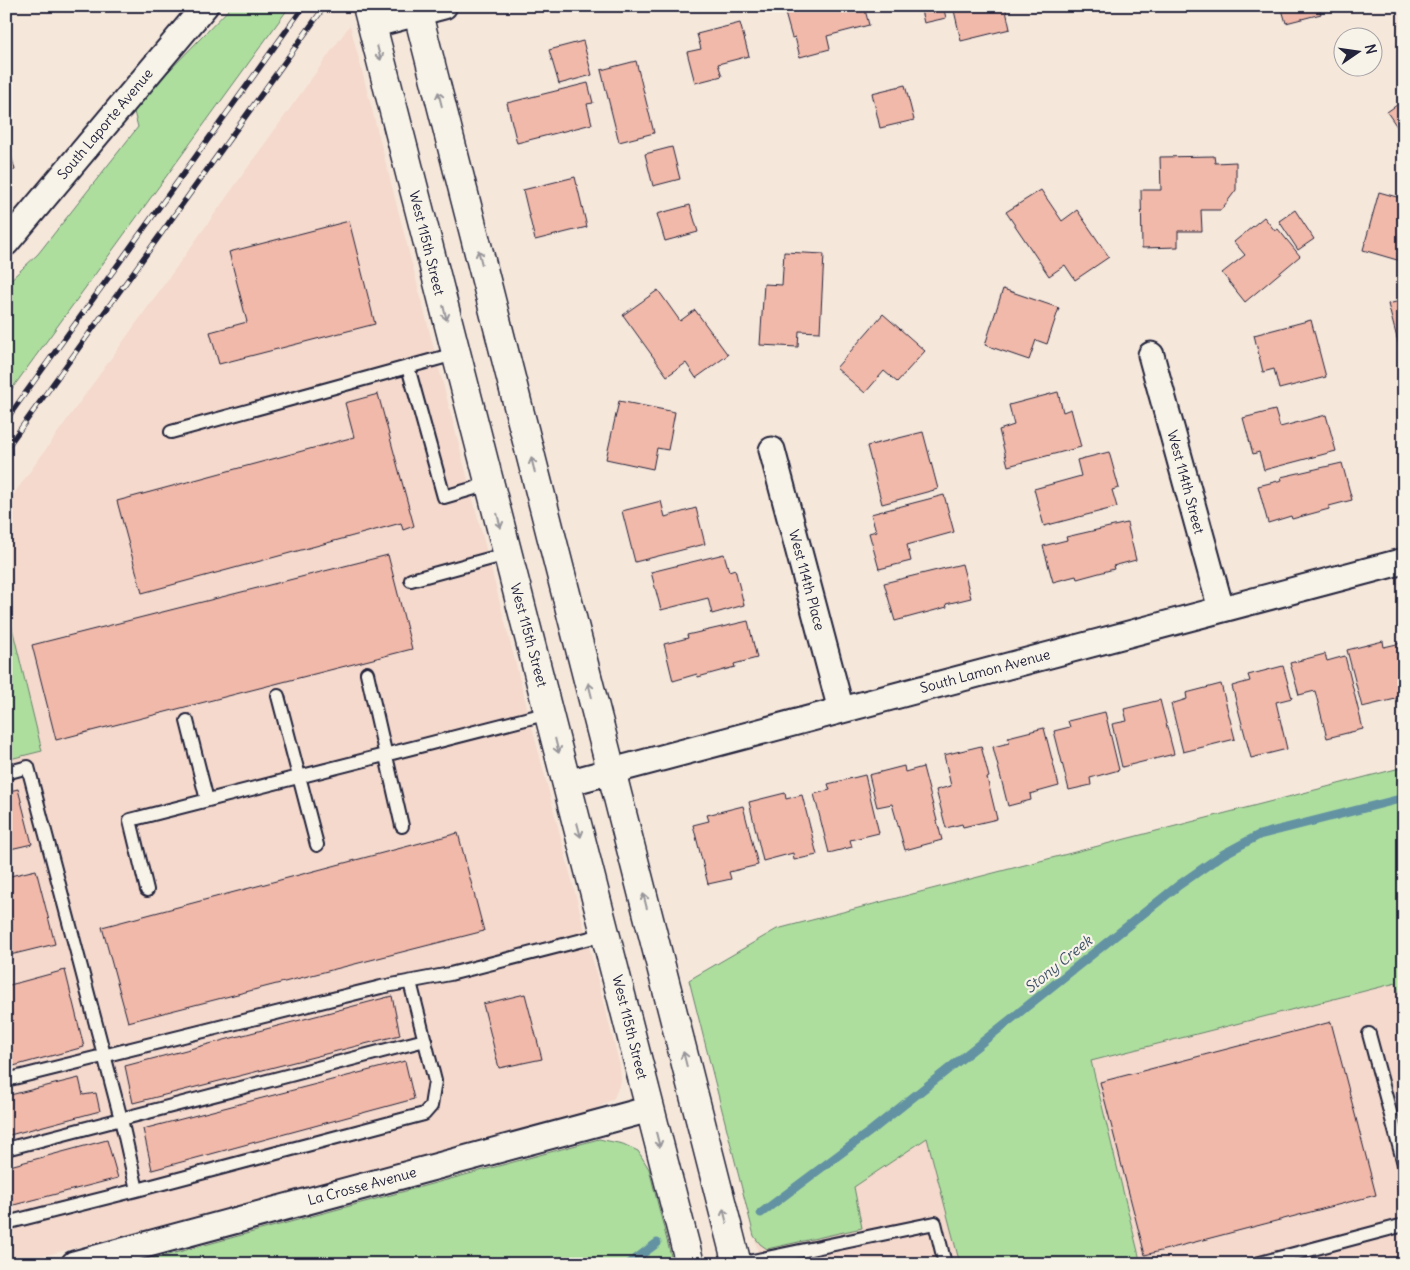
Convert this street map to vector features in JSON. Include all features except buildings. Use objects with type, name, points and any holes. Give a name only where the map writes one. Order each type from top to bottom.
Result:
[{"type":"street","name":"South Laporte Avenue","points":[[6,242],[205,6]]},
{"type":"street","points":[[369,16],[426,8],[612,771],[737,1264]]},
{"type":"street","name":"West 115th Street","points":[[369,16],[690,1264]]},
{"type":"street","name":"West 114th Street","points":[[1151,355],[1221,609]]},
{"type":"street","name":"West 114th Place","points":[[772,450],[841,710]]},
{"type":"street","name":"South Lamon Avenue","points":[[567,783],[1404,561]]},
{"type":"street","name":"La Crosse Avenue","points":[[74,1264],[650,1109]]},
{"type":"lane","points":[[171,432],[455,354]]},
{"type":"lane","points":[[408,367],[444,496],[489,484]]},
{"type":"lane","points":[[412,580],[507,554]]},
{"type":"lane","points":[[367,673],[402,826]]},
{"type":"lane","points":[[278,696],[317,845]]},
{"type":"lane","points":[[147,890],[130,820],[549,713]]},
{"type":"lane","points":[[187,721],[207,800]]},
{"type":"lane","points":[[6,773],[28,767],[121,1119],[137,1190]]},
{"type":"lane","points":[[6,1080],[371,989],[450,974],[606,934]]},
{"type":"lane","points":[[6,1223],[424,1114],[432,1106],[434,1081],[410,982]]},
{"type":"lane","points":[[1369,1034],[1404,1164]]},
{"type":"lane","points":[[6,1149],[425,1040]]},
{"type":"lane","points":[[737,1264],[935,1223],[945,1264]]},
{"type":"lane","points":[[1256,1264],[1404,1225]]},
{"type":"shaded area","points":[[350,25],[620,1066],[621,1081],[614,1098],[582,1117],[6,1264],[6,760],[42,751],[6,603],[6,505]]},
{"type":"shaded area","points":[[1396,983],[1404,1011],[1404,1264],[1125,1264],[1140,1259],[1091,1061]]},
{"type":"shaded area","points":[[927,1137],[960,1264],[761,1264],[754,1236],[760,1244],[862,1228],[854,1187]]},
{"type":"green space","points":[[232,6],[290,6],[6,397],[6,284],[38,254],[138,127],[133,108]]},
{"type":"green space","points":[[6,603],[42,751],[6,760]]},
{"type":"green space","points":[[1404,767],[1404,1011],[1396,983],[1091,1061],[1140,1260],[1125,1264],[960,1264],[927,1138],[854,1187],[862,1228],[767,1249],[754,1236],[689,980],[777,929]]},
{"type":"green space","points":[[599,1139],[623,1144],[638,1151],[649,1169],[673,1264],[134,1264]]},
{"type":"waterway","name":"Stony Creek","points":[[761,1213],[872,1130],[1179,885],[1222,855],[1259,835],[1404,798]]},
{"type":"waterway","name":"Stony Creek","points":[[629,1264],[657,1243]]},
{"type":"railway","points":[[6,420],[304,6]]},
{"type":"railway","points":[[6,449],[325,6]]}]
